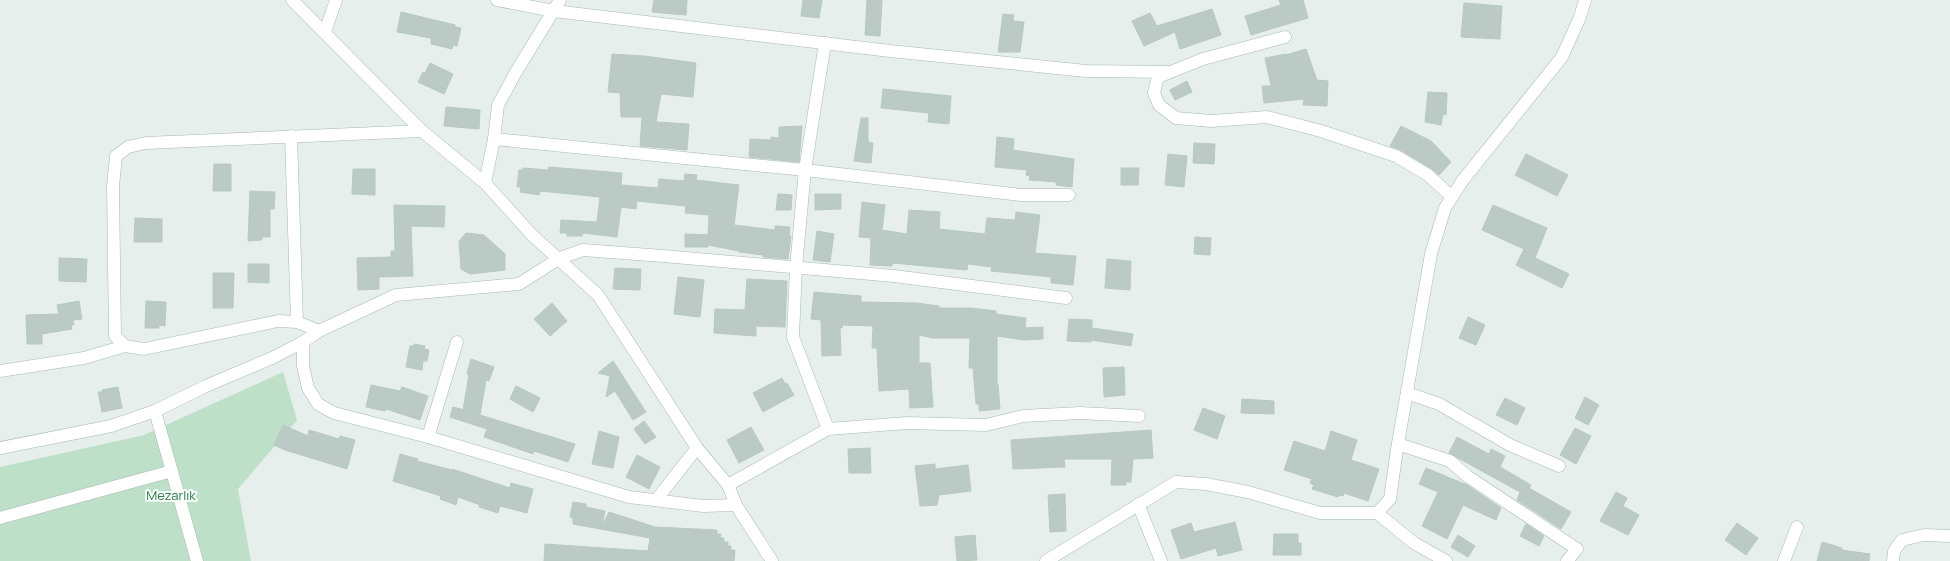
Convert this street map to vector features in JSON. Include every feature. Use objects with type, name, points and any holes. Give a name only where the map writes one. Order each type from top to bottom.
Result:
[{"type":"street","points":[[292,0],[422,131],[485,183],[532,235],[560,258],[598,295],[697,448],[728,485],[736,505],[772,561]]},
{"type":"street","points":[[325,32],[336,0]]},
{"type":"street","points":[[497,0],[554,11],[825,44],[1086,71],[1170,72]]},
{"type":"street","points":[[485,183],[494,139],[498,105],[516,72],[560,0]]},
{"type":"street","points":[[1377,513],[1390,499],[1431,254],[1445,208],[1463,180],[1562,57],[1580,17],[1585,0]]},
{"type":"street","points":[[1285,37],[1203,59],[1158,77],[1154,93],[1158,105],[1176,118],[1211,121],[1267,117],[1321,131],[1396,156],[1428,175],[1452,197]]},
{"type":"street","points":[[825,44],[805,170],[796,267],[793,337],[828,429]]},
{"type":"street","points":[[125,346],[115,336],[113,186],[116,156],[128,148],[146,143],[422,131]]},
{"type":"street","points":[[291,136],[297,322]]},
{"type":"street","points":[[494,139],[805,170],[1021,195],[1069,195]]},
{"type":"street","points":[[0,448],[111,426],[155,411],[303,342],[319,331],[396,295],[519,284],[560,258],[583,250],[894,276],[1066,298]]},
{"type":"street","points":[[0,371],[84,358],[125,346],[144,349],[278,320],[297,322],[319,331]]},
{"type":"street","points":[[303,342],[304,366],[308,388],[318,404],[334,413],[428,437],[629,497],[702,506],[736,505]]},
{"type":"street","points":[[428,437],[458,342]]},
{"type":"street","points":[[1407,393],[1439,404],[1510,445],[1559,466]]},
{"type":"street","points":[[155,411],[197,561]]},
{"type":"street","points":[[728,485],[828,429],[906,424],[986,425],[1023,416],[1080,413],[1139,416]]},
{"type":"street","points":[[1398,444],[1450,461],[1467,476],[1577,549],[1567,561]]},
{"type":"street","points":[[656,500],[697,448]]},
{"type":"street","points":[[0,518],[172,472]]},
{"type":"street","points":[[1046,561],[1176,482],[1206,484],[1248,492],[1320,513],[1377,513],[1414,543],[1446,561]]},
{"type":"street","points":[[1138,504],[1161,561]]},
{"type":"street","points":[[1784,561],[1797,527]]},
{"type":"street","points":[[1893,561],[1894,552],[1902,540],[1924,535],[1950,536]]},
{"type":"green space","name":"Mezarlık","points":[[283,372],[297,420],[238,489],[251,561],[0,561],[0,467],[144,435]]},
{"type":"building","points":[[654,0],[687,0],[686,15],[652,12]]},
{"type":"building","points":[[803,0],[822,0],[819,18],[801,16]]},
{"type":"building","points":[[867,0],[882,0],[880,36],[865,35]]},
{"type":"building","points":[[1279,0],[1303,0],[1308,18],[1251,35],[1245,16],[1281,5]]},
{"type":"building","points":[[1464,3],[1502,6],[1500,39],[1461,37]]},
{"type":"building","points":[[1212,9],[1221,35],[1180,49],[1175,32],[1144,46],[1132,21],[1150,13],[1157,26]]},
{"type":"building","points":[[401,12],[455,25],[455,27],[461,28],[457,46],[453,45],[452,49],[431,44],[431,38],[397,32]]},
{"type":"building","points":[[1003,14],[1014,15],[1013,21],[1024,22],[1020,52],[998,52]]},
{"type":"building","points":[[1306,49],[1317,80],[1328,81],[1327,106],[1303,105],[1304,99],[1264,103],[1262,86],[1271,86],[1265,58],[1286,55]]},
{"type":"building","points":[[612,54],[644,56],[696,63],[693,97],[661,94],[656,122],[689,124],[687,150],[640,146],[642,117],[621,117],[620,93],[608,92]]},
{"type":"building","points":[[430,63],[453,74],[444,94],[418,82]]},
{"type":"building","points":[[1187,81],[1192,92],[1175,100],[1170,90]]},
{"type":"building","points":[[883,89],[951,96],[949,124],[928,122],[929,113],[881,108]]},
{"type":"building","points":[[1428,92],[1447,93],[1446,115],[1443,114],[1441,125],[1425,122]]},
{"type":"building","points":[[446,107],[480,110],[479,129],[444,126]]},
{"type":"building","points":[[861,118],[868,118],[868,142],[873,143],[871,163],[854,161]]},
{"type":"building","points":[[802,126],[799,162],[749,157],[750,139],[771,140],[771,137],[779,138],[779,127]]},
{"type":"building","points":[[1401,126],[1431,141],[1451,162],[1439,175],[1432,169],[1400,150],[1390,146]]},
{"type":"building","points":[[997,137],[1014,139],[1013,150],[1074,159],[1072,187],[1056,185],[1056,182],[1029,180],[1030,176],[1026,175],[1027,170],[995,167]]},
{"type":"building","points":[[1194,143],[1215,144],[1214,164],[1193,163]]},
{"type":"building","points":[[1168,154],[1187,156],[1184,187],[1165,185]]},
{"type":"building","points":[[1526,154],[1568,175],[1557,196],[1515,175]]},
{"type":"building","points":[[214,164],[231,164],[231,191],[213,191]]},
{"type":"building","points":[[549,167],[622,173],[621,185],[658,188],[659,179],[684,181],[685,174],[697,175],[696,180],[739,185],[734,225],[775,230],[775,226],[790,227],[789,236],[791,236],[788,259],[763,257],[763,255],[739,252],[708,245],[708,247],[685,247],[685,234],[708,235],[709,215],[685,213],[686,206],[637,201],[636,209],[621,207],[617,237],[583,233],[582,236],[567,236],[567,233],[560,233],[561,220],[597,222],[600,197],[540,191],[539,195],[520,192],[521,187],[517,187],[519,170],[522,170],[523,168],[548,170]]},
{"type":"building","points":[[1121,168],[1139,168],[1138,185],[1121,185]]},
{"type":"building","points":[[353,169],[375,169],[375,195],[352,194]]},
{"type":"building","points":[[250,191],[275,192],[274,209],[270,209],[270,237],[262,237],[262,240],[248,241]]},
{"type":"building","points":[[778,194],[792,195],[791,210],[776,210]]},
{"type":"building","points":[[815,194],[841,194],[841,209],[815,210]]},
{"type":"building","points":[[862,202],[885,205],[882,230],[907,234],[909,210],[940,212],[939,229],[985,234],[987,218],[1015,220],[1016,212],[1040,215],[1035,253],[1076,256],[1073,285],[1051,283],[1051,277],[991,271],[992,267],[968,264],[967,270],[893,263],[892,266],[870,265],[871,238],[859,237]]},
{"type":"building","points":[[394,205],[445,206],[444,227],[411,226],[413,276],[379,277],[379,289],[358,290],[357,258],[391,257],[391,251],[395,251]]},
{"type":"building","points":[[1493,205],[1547,228],[1535,258],[1569,274],[1562,288],[1516,265],[1524,249],[1482,230]]},
{"type":"building","points":[[135,218],[162,219],[162,242],[134,242]]},
{"type":"building","points":[[817,231],[834,234],[830,262],[813,260]]},
{"type":"building","points":[[466,233],[484,235],[505,254],[505,270],[470,274],[461,269],[459,241]]},
{"type":"building","points":[[1195,237],[1211,238],[1210,255],[1194,254]]},
{"type":"building","points":[[59,258],[87,259],[86,282],[59,281]]},
{"type":"building","points":[[1107,259],[1131,261],[1130,290],[1105,288]]},
{"type":"building","points":[[248,264],[269,264],[269,283],[248,282]]},
{"type":"building","points":[[615,268],[641,269],[640,290],[613,289]]},
{"type":"building","points":[[213,273],[234,273],[233,308],[213,308]]},
{"type":"building","points":[[678,277],[704,280],[700,317],[674,314]]},
{"type":"building","points":[[747,279],[787,281],[785,327],[756,326],[756,336],[714,333],[715,309],[745,310]]},
{"type":"building","points":[[814,292],[861,296],[861,302],[916,303],[939,306],[939,308],[971,308],[996,311],[996,314],[1026,318],[1025,328],[1043,327],[1043,339],[1024,340],[997,336],[997,384],[1000,409],[979,411],[979,404],[976,404],[973,368],[969,368],[970,338],[932,338],[919,335],[919,363],[930,363],[933,407],[910,408],[909,389],[879,391],[877,348],[872,348],[873,326],[843,325],[842,328],[840,328],[841,355],[822,356],[821,320],[811,319]]},
{"type":"building","points":[[79,301],[82,319],[73,320],[74,325],[71,325],[72,329],[42,334],[42,344],[27,344],[26,315],[59,314],[57,305]]},
{"type":"building","points":[[146,301],[166,302],[165,326],[159,325],[159,328],[145,328]]},
{"type":"building","points":[[552,303],[567,321],[550,336],[534,319]]},
{"type":"building","points":[[1468,317],[1485,325],[1476,345],[1459,338]]},
{"type":"building","points":[[1069,319],[1092,320],[1092,328],[1133,334],[1131,346],[1091,340],[1091,342],[1067,341]]},
{"type":"building","points":[[414,344],[425,346],[424,349],[429,350],[427,361],[423,361],[422,370],[406,367],[410,346],[414,346]]},
{"type":"building","points":[[471,359],[494,367],[489,381],[486,380],[480,415],[575,444],[568,462],[534,451],[533,454],[484,437],[487,429],[450,417],[453,407],[463,410],[469,375],[467,374]]},
{"type":"building","points":[[613,361],[646,412],[633,420],[615,391],[606,397],[610,376],[598,373]]},
{"type":"building","points":[[1124,367],[1125,395],[1104,397],[1103,368]]},
{"type":"building","points":[[782,378],[785,384],[787,383],[794,395],[763,412],[753,393]]},
{"type":"building","points":[[371,385],[400,391],[402,387],[428,396],[420,420],[386,409],[385,411],[366,407]]},
{"type":"building","points":[[516,386],[540,398],[533,412],[510,399]]},
{"type":"building","points":[[118,387],[122,408],[102,412],[98,392]]},
{"type":"building","points":[[1585,397],[1599,405],[1588,425],[1575,418]]},
{"type":"building","points":[[1505,398],[1525,408],[1517,425],[1496,415]]},
{"type":"building","points":[[1242,399],[1274,401],[1274,414],[1241,413]]},
{"type":"building","points":[[1203,408],[1225,416],[1217,439],[1194,430]]},
{"type":"building","points":[[644,421],[656,437],[645,444],[634,429]]},
{"type":"building","points":[[283,425],[308,436],[309,430],[339,439],[340,436],[355,440],[347,469],[285,450],[274,445]]},
{"type":"building","points":[[751,427],[764,450],[739,463],[727,440]]},
{"type":"building","points":[[1575,428],[1591,436],[1576,464],[1560,455]]},
{"type":"building","points":[[1151,430],[1153,458],[1133,459],[1131,482],[1126,482],[1126,485],[1111,485],[1112,459],[1064,459],[1065,467],[1013,469],[1011,440]]},
{"type":"building","points":[[599,431],[619,437],[613,468],[592,464]]},
{"type":"building","points":[[1331,431],[1357,440],[1351,460],[1379,469],[1368,501],[1344,493],[1343,496],[1339,495],[1338,497],[1312,489],[1314,485],[1310,483],[1312,479],[1284,470],[1294,441],[1325,451]]},
{"type":"building","points":[[1457,437],[1489,454],[1491,449],[1505,456],[1500,467],[1531,485],[1529,488],[1571,512],[1561,529],[1517,500],[1520,492],[1449,453]]},
{"type":"building","points":[[870,448],[871,473],[849,473],[848,449]]},
{"type":"building","points":[[400,454],[418,459],[417,461],[452,469],[510,488],[511,483],[533,489],[527,513],[500,506],[498,513],[479,507],[480,505],[458,497],[456,505],[440,499],[441,496],[393,481]]},
{"type":"building","points":[[637,455],[660,467],[649,489],[626,477]]},
{"type":"building","points":[[935,464],[935,469],[968,465],[971,491],[939,495],[937,505],[920,506],[915,466]]},
{"type":"building","points":[[1426,468],[1467,485],[1501,508],[1496,520],[1463,505],[1447,539],[1422,526],[1438,492],[1419,484]]},
{"type":"building","points":[[1616,492],[1627,498],[1623,506],[1639,515],[1628,535],[1600,521]]},
{"type":"building","points":[[1065,494],[1066,531],[1050,532],[1048,495]]},
{"type":"building","points":[[573,502],[586,504],[586,507],[605,511],[602,526],[609,512],[655,527],[717,530],[717,534],[721,534],[720,538],[724,538],[724,542],[728,542],[728,546],[731,546],[731,550],[735,550],[734,561],[544,561],[545,544],[648,551],[650,538],[573,524],[573,518],[570,517]]},
{"type":"building","points":[[1235,522],[1242,550],[1218,556],[1216,548],[1181,559],[1171,530],[1191,523],[1194,532]]},
{"type":"building","points":[[1737,523],[1758,538],[1746,555],[1725,540]]},
{"type":"building","points":[[1526,524],[1544,536],[1539,546],[1520,536]]},
{"type":"building","points":[[1274,534],[1298,534],[1298,543],[1301,543],[1301,555],[1273,555]]},
{"type":"building","points":[[975,535],[977,560],[957,561],[955,537]]},
{"type":"building","points":[[1458,535],[1475,546],[1468,557],[1451,547]]},
{"type":"building","points":[[1822,542],[1842,548],[1842,550],[1870,554],[1869,561],[1817,561]]}]
